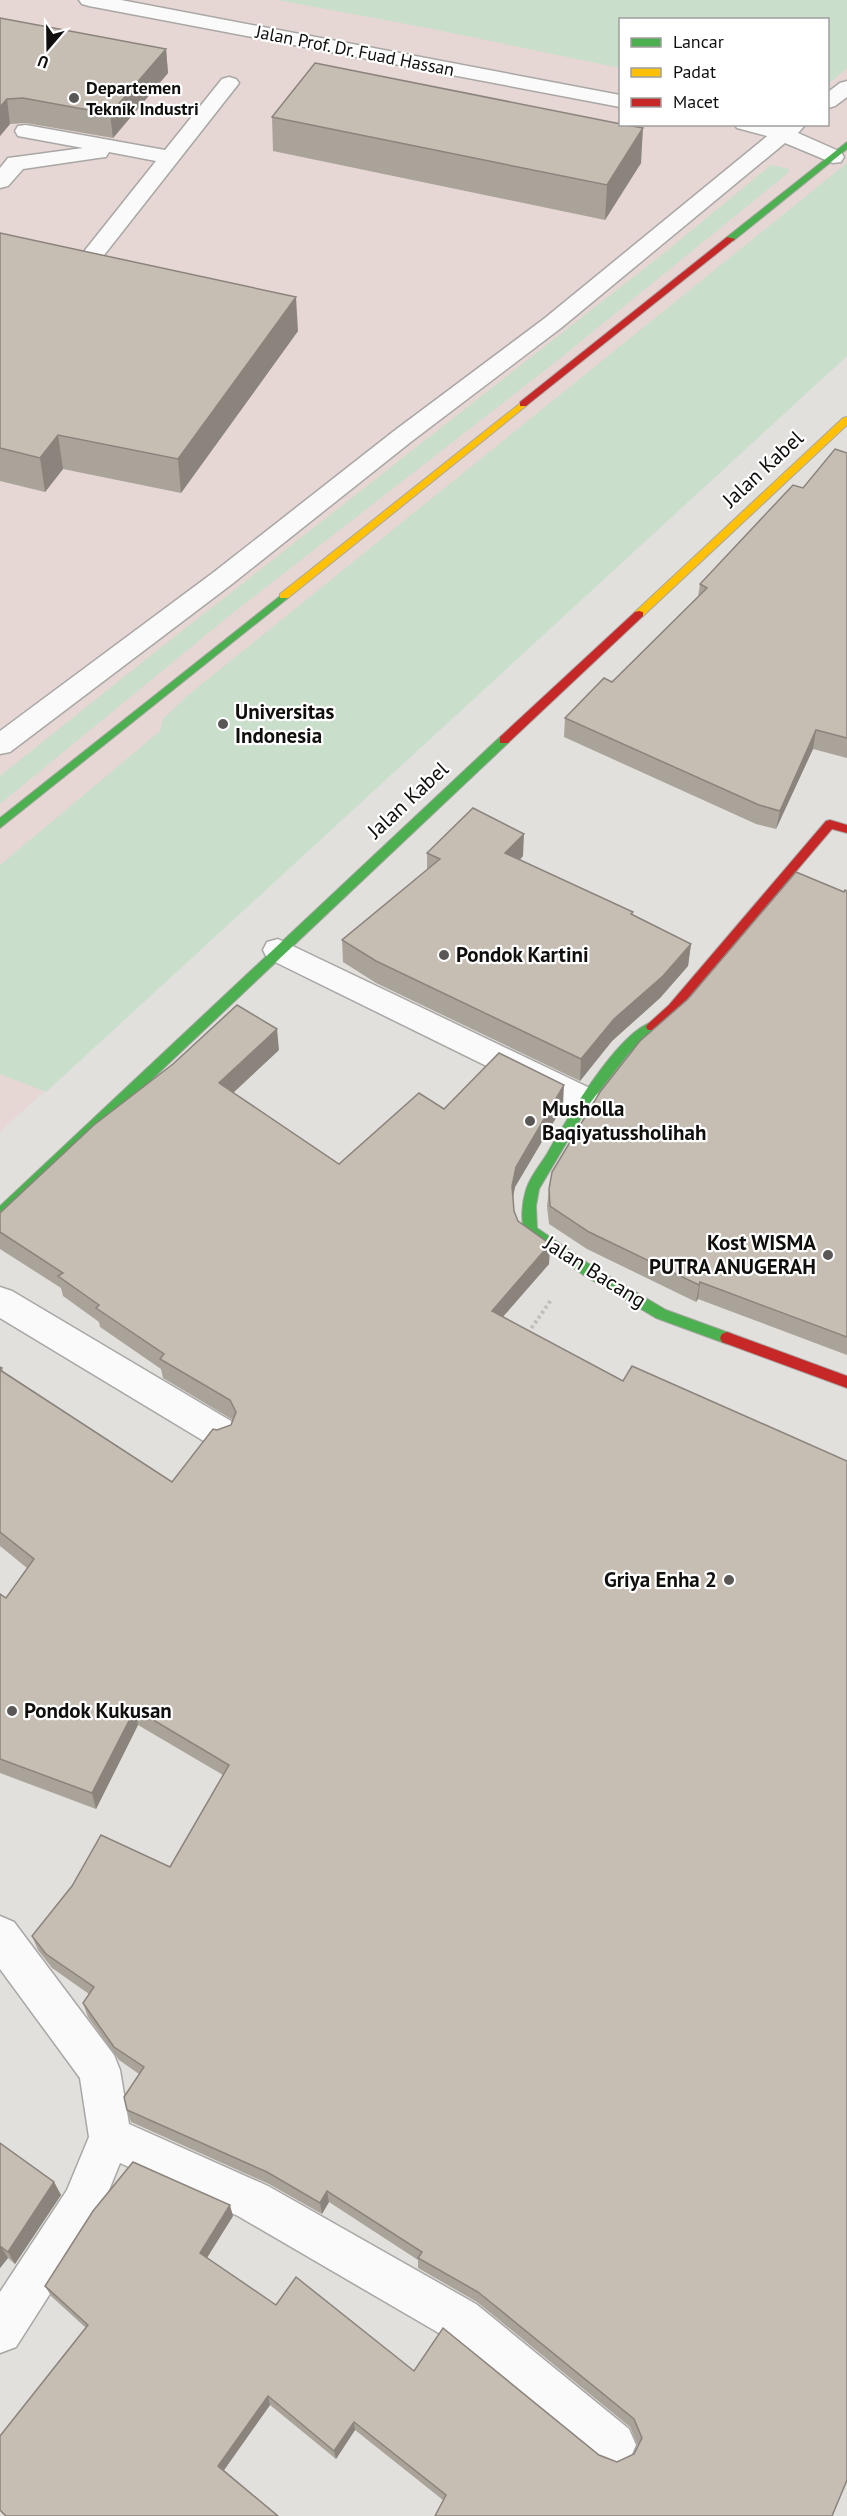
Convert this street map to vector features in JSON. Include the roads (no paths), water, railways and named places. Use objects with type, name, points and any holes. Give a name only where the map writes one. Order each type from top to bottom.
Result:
[{"type":"street","name":"Jalan Prof. Dr. Fuad Hassan","points":[[89,0],[619,101]]},
{"type":"street","points":[[93,254],[229,82]]},
{"type":"street","points":[[829,101],[847,87]]},
{"type":"street","points":[[0,824],[840,151],[789,129],[762,126]]},
{"type":"street","points":[[0,745],[214,585],[412,429],[553,323],[789,129]]},
{"type":"street","points":[[26,131],[170,157]]},
{"type":"street","points":[[0,181],[18,163],[60,159],[122,148]]},
{"type":"street","name":"Jalan Kabel","points":[[0,1214],[278,950],[847,420]]},
{"type":"street","points":[[278,950],[585,1100],[625,1050],[673,1008],[830,824],[847,829]]},
{"type":"street","name":"Jalan Bacang","points":[[585,1100],[533,1188],[529,1206],[531,1231],[661,1314],[847,1382]]},
{"type":"street","points":[[0,1301],[219,1432]]},
{"type":"street","points":[[0,1936],[99,2070],[110,2137],[82,2205],[0,2331]]},
{"type":"street","points":[[110,2137],[254,2201],[460,2320],[613,2445]]},
{"type":"place","name":"Departemen Teknik Industri","points":[[74,98]]},
{"type":"place","name":"Universitas Indonesia","points":[[223,724]]},
{"type":"place","name":"Pondok Kartini","points":[[444,955]]},
{"type":"place","name":"Musholla Baqiyatussholihah","points":[[530,1121]]},
{"type":"place","name":"Kost WISMA PUTRA ANUGERAH","points":[[828,1255]]},
{"type":"place","name":"Griya Enha 2","points":[[729,1580]]},
{"type":"place","name":"Pondok Kukusan","points":[[12,1711]]}]
